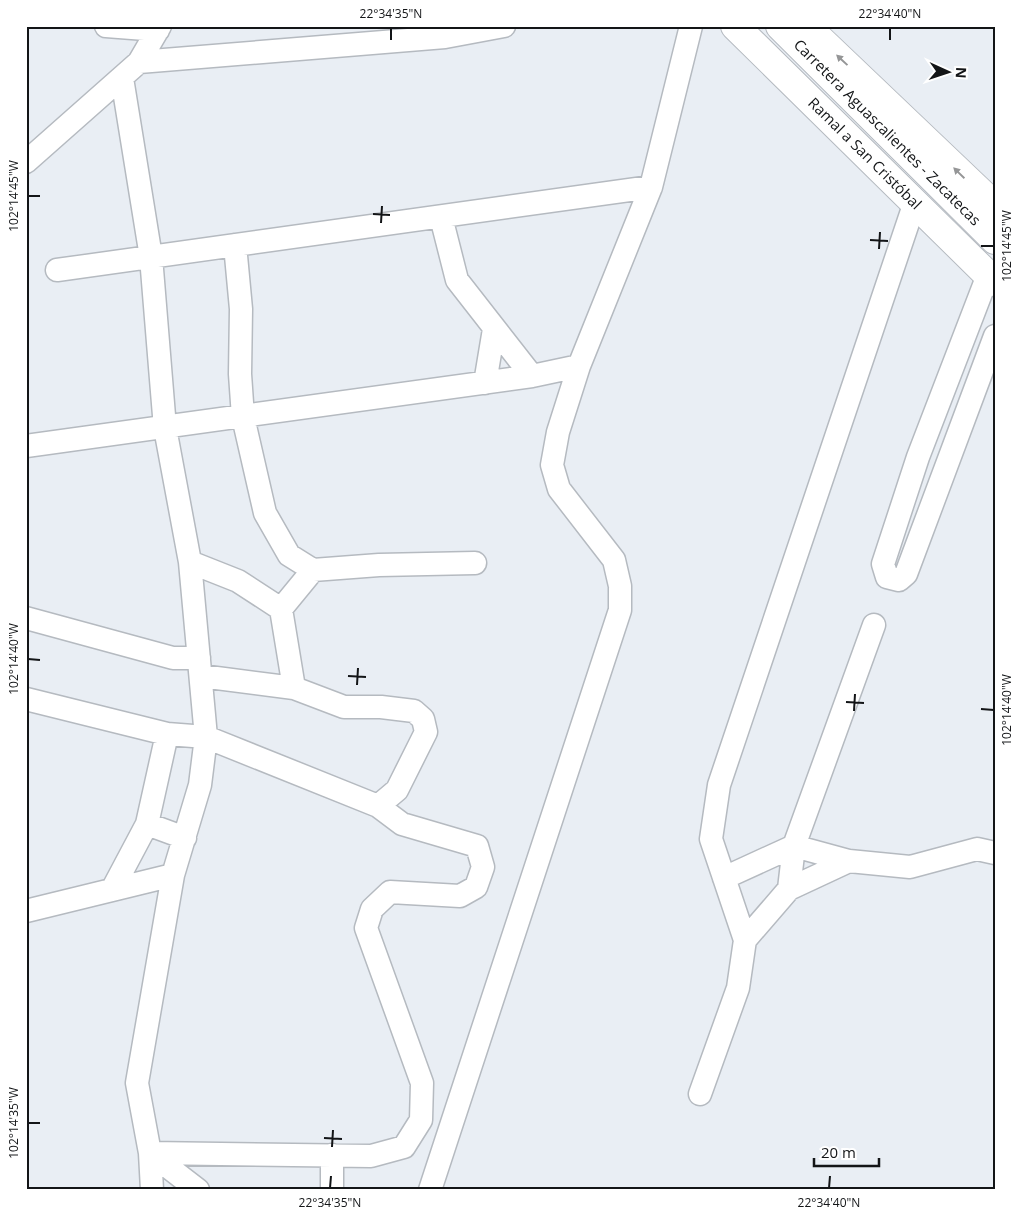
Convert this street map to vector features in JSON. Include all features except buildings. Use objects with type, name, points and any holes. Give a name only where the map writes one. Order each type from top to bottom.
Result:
[{"type":"main road","name":"Ramal a San Cristóbal","points":[[735,26],[991,278]]},
{"type":"main road","name":"Carretera Aguascalientes - Zacatecas","points":[[780,26],[995,240]]},
{"type":"main road","name":"Carretera Aguascalientes - Zacatecas","points":[[806,26],[995,206]]},
{"type":"street","points":[[26,162],[139,62],[159,28],[106,26]]},
{"type":"street","points":[[139,62],[504,26]]},
{"type":"street","points":[[430,1190],[620,610],[620,586],[614,560],[558,489],[552,465],[558,432],[579,366],[651,187],[691,26]]},
{"type":"street","points":[[122,78],[151,257],[165,428],[190,562],[206,737],[200,785],[173,875],[137,1083],[150,1153],[152,1190]]},
{"type":"street","points":[[57,270],[651,187]]},
{"type":"street","points":[[700,1094],[738,988],[745,940],[710,839],[719,785],[915,202]]},
{"type":"street","points":[[441,216],[457,280],[532,376]]},
{"type":"street","points":[[235,246],[241,309],[240,374],[243,417],[265,513],[289,555],[313,570],[379,565],[474,563]]},
{"type":"street","points":[[991,278],[918,457],[883,564],[887,577],[899,580],[906,574],[995,336]]},
{"type":"street","points":[[486,383],[494,329]]},
{"type":"street","points":[[26,446],[486,383],[579,366]]},
{"type":"street","points":[[190,562],[238,581],[281,608],[294,688]]},
{"type":"street","points":[[281,608],[313,570]]},
{"type":"street","points":[[26,618],[200,667],[294,688],[344,707],[381,707],[414,711],[423,719],[426,732],[396,790],[378,806]]},
{"type":"street","points":[[790,889],[794,846],[874,625]]},
{"type":"street","points":[[26,699],[167,734],[206,737],[378,806],[402,824],[477,846],[483,867],[476,887],[460,896],[390,892],[372,909],[366,928],[422,1083],[421,1120],[404,1147],[370,1156],[150,1153]]},
{"type":"street","points":[[112,890],[147,824],[167,734]]},
{"type":"street","points":[[147,824],[184,838]]},
{"type":"street","points":[[724,878],[794,846],[849,861],[910,867],[977,849],[995,853]]},
{"type":"street","points":[[745,940],[790,889],[849,861]]},
{"type":"street","points":[[26,911],[173,875]]},
{"type":"street","points":[[150,1153],[198,1190]]},
{"type":"street","points":[[332,1155],[332,1190]]}]
